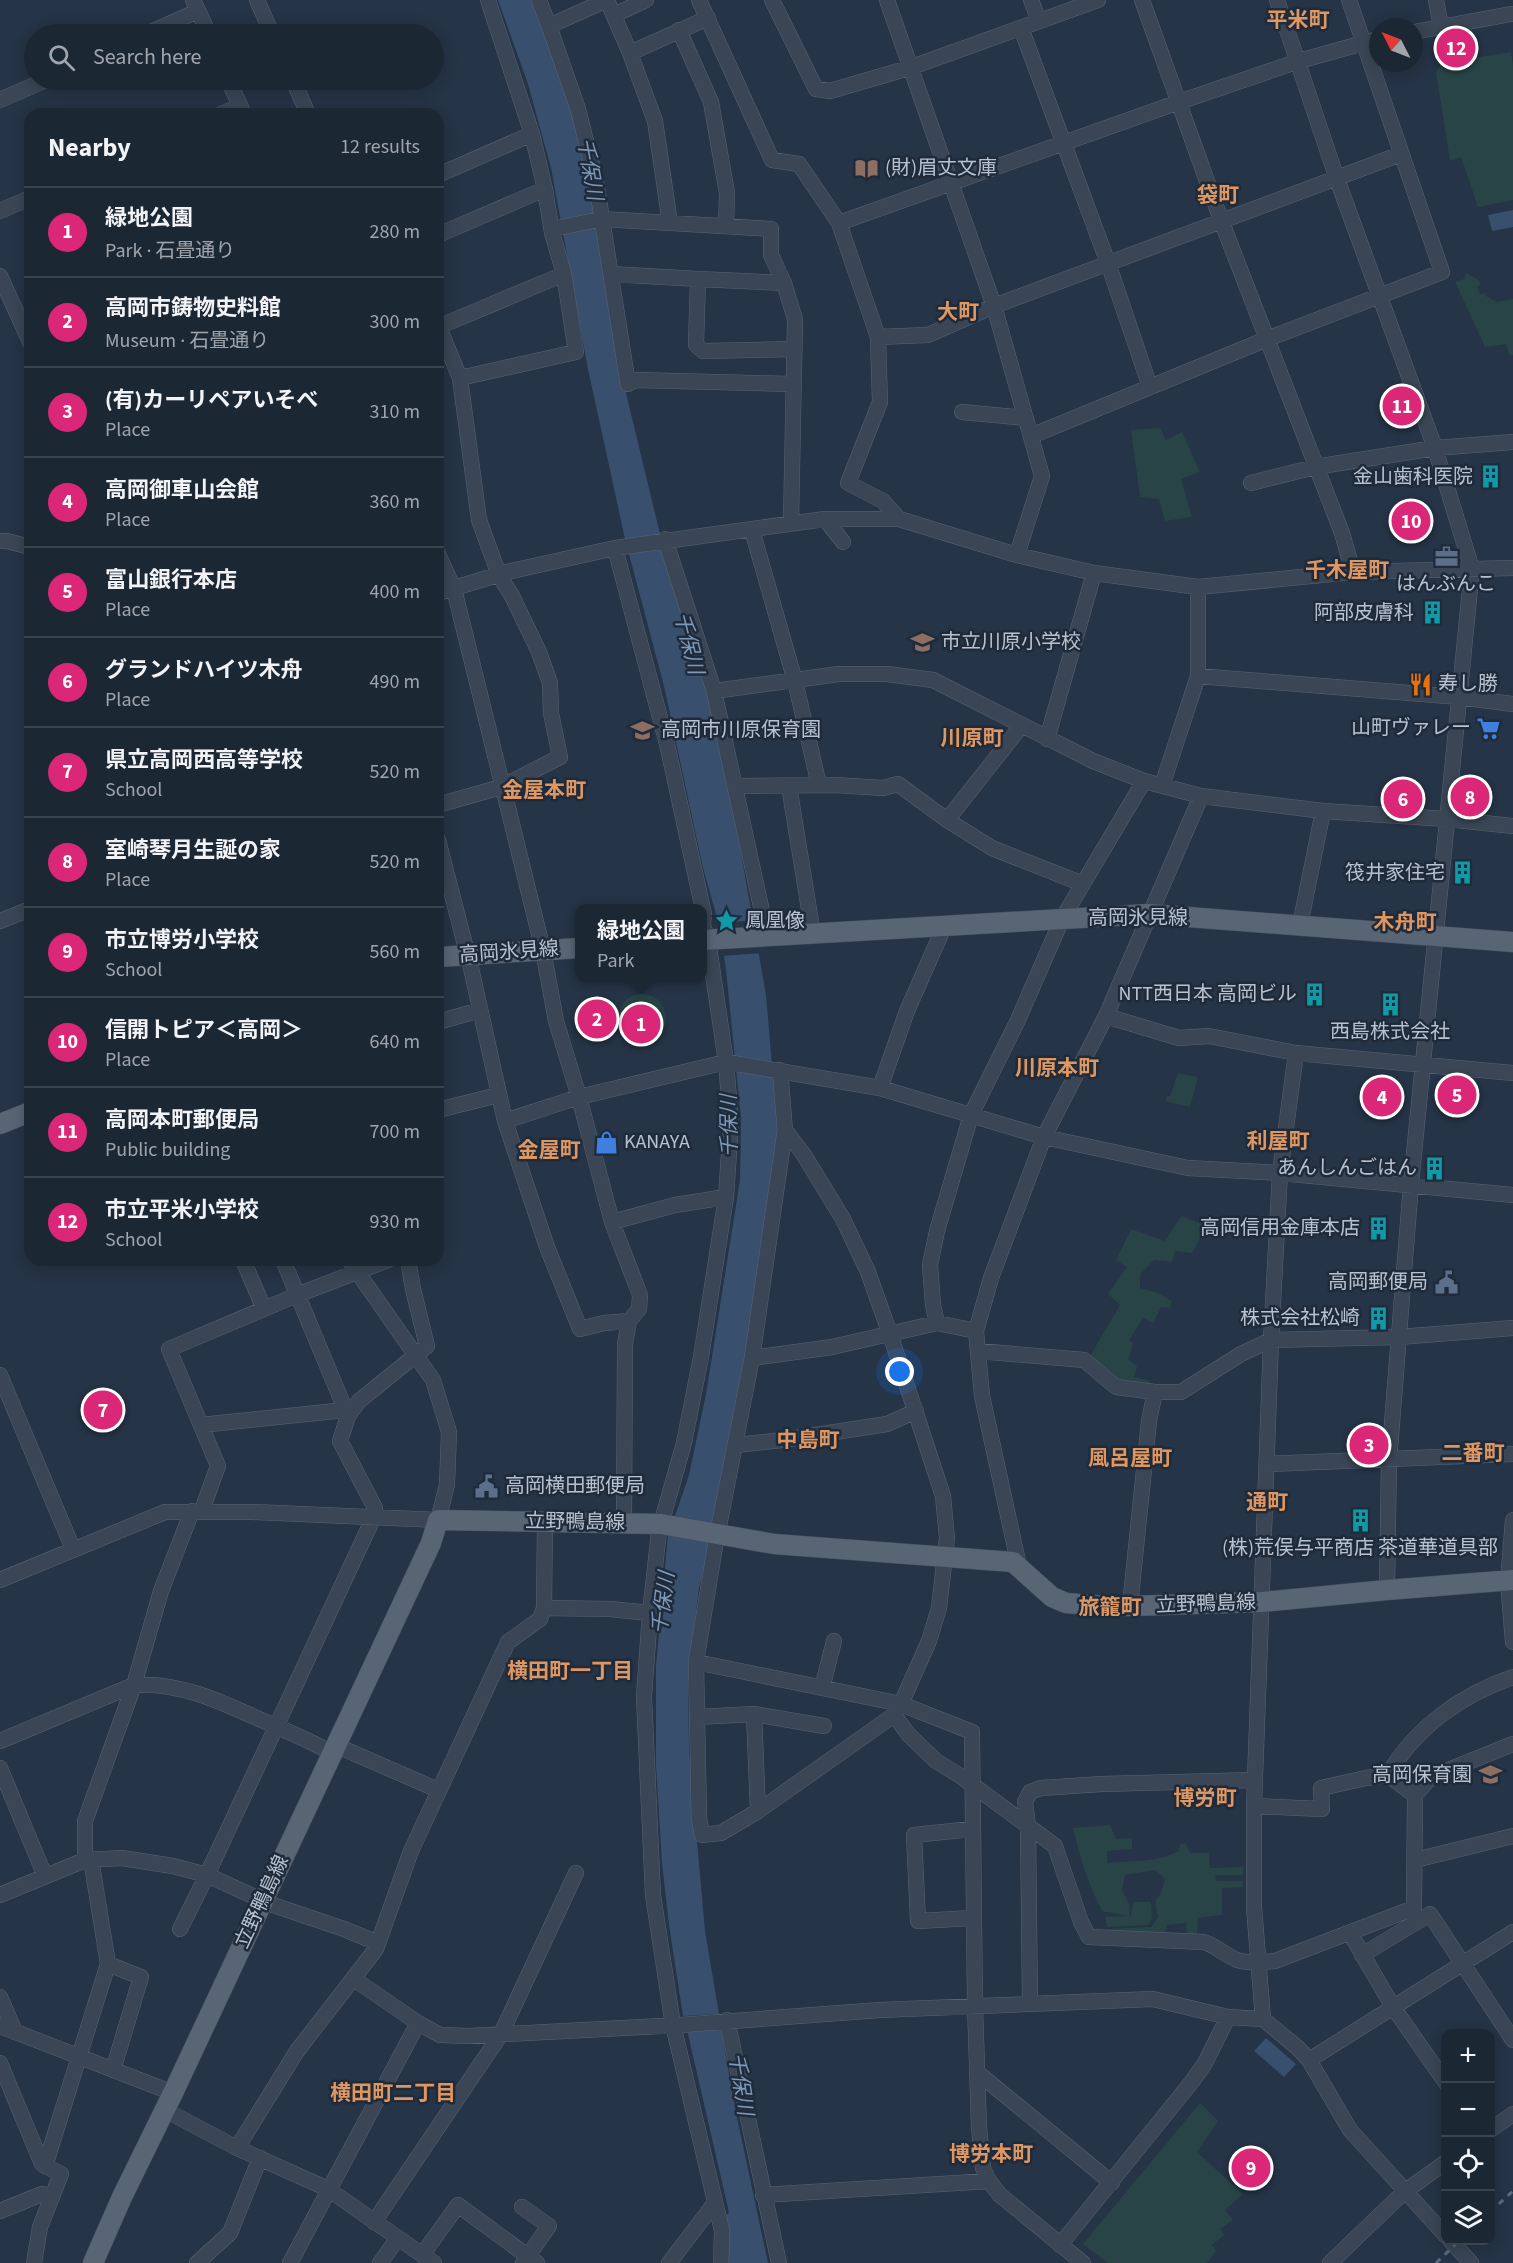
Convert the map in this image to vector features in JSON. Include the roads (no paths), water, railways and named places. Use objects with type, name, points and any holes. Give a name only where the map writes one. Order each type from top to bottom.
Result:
[{"type":"main road","name":"高岡氷見線","points":[[710,940],[1149,914],[1513,942]]},
{"type":"main road","name":"高岡氷見線","points":[[444,957],[575,948]]},
{"type":"main road","points":[[0,1124],[24,1114]]},
{"type":"main road","name":"立野鴨島線","points":[[93,2263],[431,1543],[438,1520],[663,1524],[774,1544],[1013,1562],[1052,1597],[1066,1603],[1130,1606],[1262,1602],[1510,1581]]},
{"type":"street","points":[[257,0],[268,24]]},
{"type":"street","points":[[460,378],[576,352],[555,228],[532,134],[488,0]]},
{"type":"street","points":[[539,0],[578,109],[596,181],[627,384],[635,380],[793,384]]},
{"type":"street","points":[[549,26],[607,0],[630,53],[655,121],[670,223]]},
{"type":"street","points":[[614,15],[646,0]]},
{"type":"street","points":[[699,0],[772,160],[799,164],[839,223],[878,337],[880,402],[848,483],[883,501],[899,519]]},
{"type":"street","points":[[771,0],[816,89],[830,91],[909,68],[1098,0]]},
{"type":"street","points":[[887,0],[994,306],[1042,476],[1017,555]]},
{"type":"street","points":[[1031,0],[1039,21]]},
{"type":"street","points":[[1142,0],[1221,220],[1342,533],[1353,572]]},
{"type":"street","points":[[1278,0],[1337,179],[1435,448],[1472,569],[1411,1184],[1389,1461],[1387,1590]]},
{"type":"street","points":[[1349,0],[1369,36]]},
{"type":"street","points":[[1436,0],[1441,27]]},
{"type":"street","points":[[164,24],[196,6],[204,24]]},
{"type":"street","points":[[1423,30],[1511,12]]},
{"type":"street","points":[[630,53],[708,18]]},
{"type":"street","points":[[1021,28],[1108,263],[1150,387]]},
{"type":"street","points":[[680,30],[711,102],[727,193],[726,226]]},
{"type":"street","points":[[839,223],[1179,102],[1299,61],[1369,41]]},
{"type":"street","points":[[1031,436],[1267,339],[1442,272],[1401,154],[1379,72]]},
{"type":"street","points":[[0,100],[24,90]]},
{"type":"street","points":[[233,90],[241,108]]},
{"type":"street","points":[[297,90],[305,108]]},
{"type":"street","points":[[444,172],[532,134]]},
{"type":"street","points":[[878,337],[928,335],[994,306],[1401,154]]},
{"type":"street","points":[[444,233],[545,189]]},
{"type":"street","points":[[0,211],[24,201]]},
{"type":"street","points":[[555,228],[600,219],[771,229],[771,255],[784,283],[795,319],[791,523]]},
{"type":"street","points":[[444,326],[564,274]]},
{"type":"street","points":[[611,274],[784,283]]},
{"type":"street","points":[[0,276],[24,329]]},
{"type":"street","points":[[698,279],[696,345],[703,351],[794,349]]},
{"type":"street","points":[[444,339],[460,378],[479,520],[499,576],[512,596],[539,652],[550,683],[551,713],[560,756],[501,787],[444,803]]},
{"type":"street","points":[[962,412],[1026,418]]},
{"type":"street","points":[[1251,483],[1315,467],[1435,448],[1513,442]]},
{"type":"street","points":[[825,519],[843,542]]},
{"type":"street","points":[[444,592],[507,572],[617,548],[665,539],[752,530],[825,519],[899,519],[1017,555],[1094,573],[1198,587],[1353,572],[1513,568]]},
{"type":"street","points":[[752,530],[795,681],[819,785]]},
{"type":"street","points":[[665,539],[714,691],[763,916],[767,923],[767,935]]},
{"type":"street","points":[[0,541],[24,545]]},
{"type":"street","points":[[617,548],[668,744],[702,904]]},
{"type":"street","points":[[444,567],[454,589],[543,950],[556,1021],[612,1222],[640,1295],[639,1309],[629,1321],[625,1344],[624,1522]]},
{"type":"street","points":[[1047,739],[1094,573]]},
{"type":"street","points":[[1162,786],[1198,676],[1198,587]]},
{"type":"street","points":[[714,691],[839,674],[887,674],[933,680],[1093,761],[1144,781],[1201,796],[1323,811],[1513,826]]},
{"type":"street","points":[[1198,676],[1459,697],[1513,704]]},
{"type":"street","points":[[947,819],[1022,725]]},
{"type":"street","points":[[937,1323],[933,1305],[930,1265],[940,1221],[971,1115],[1018,1020],[1062,919],[1144,781]]},
{"type":"street","points":[[735,786],[863,785],[883,788],[898,784],[992,848],[1083,884]]},
{"type":"street","points":[[789,786],[813,934]]},
{"type":"street","points":[[1018,1566],[982,1396],[976,1331],[992,1278],[1044,1137],[1106,1016],[1201,796]]},
{"type":"street","points":[[1300,925],[1323,811]]},
{"type":"street","points":[[444,864],[505,1120],[547,1247],[580,1329],[604,1323],[629,1321]]},
{"type":"street","points":[[0,921],[24,911]]},
{"type":"street","points":[[880,1088],[907,1011],[944,927]]},
{"type":"street","points":[[710,940],[729,1062],[731,1123],[726,1197],[703,1346],[686,1432],[663,1524],[650,1613],[644,1697],[653,1895],[676,2025],[714,2204],[722,2231],[721,2263]]},
{"type":"street","points":[[444,1020],[480,1010]]},
{"type":"street","points":[[1106,1016],[1179,1038],[1209,1036],[1296,1053],[1513,1073]]},
{"type":"street","points":[[1263,2019],[1253,1869],[1254,1806],[1271,1340],[1280,1173],[1296,1053]]},
{"type":"street","points":[[505,1120],[579,1097],[729,1062],[880,1088],[1044,1137],[1188,1168],[1280,1173],[1513,1195]]},
{"type":"street","points":[[778,1070],[785,1130],[752,1358],[716,1533],[696,1662],[699,1817],[702,1835],[721,1833],[758,1811],[898,1710],[928,1641],[939,1608],[946,1558],[947,1538],[943,1496],[890,1334],[867,1272],[843,1219],[804,1155],[785,1130]]},
{"type":"street","points":[[444,1108],[498,1095]]},
{"type":"street","points":[[612,1222],[675,1205],[726,1197]]},
{"type":"street","points":[[246,1266],[264,1309]]},
{"type":"street","points":[[285,1266],[347,1413]]},
{"type":"street","points":[[0,1580],[165,1512],[197,1510],[438,1520],[447,1485],[449,1432],[433,1380],[352,1266],[297,1295],[169,1349],[218,1466],[197,1510],[161,1591],[134,1685],[85,1821],[88,1860],[108,1964],[45,2166]]},
{"type":"street","points":[[180,1929],[373,1516],[375,1508],[340,1441],[347,1413],[415,1353],[427,1346],[409,1266]]},
{"type":"street","points":[[752,1358],[832,1347],[937,1323],[976,1331]]},
{"type":"street","points":[[978,1351],[1084,1360],[1116,1387],[1155,1392],[1181,1392],[1241,1354],[1271,1340],[1399,1337],[1513,1328]]},
{"type":"street","points":[[0,1375],[73,1549]]},
{"type":"street","points":[[1130,1606],[1149,1421],[1155,1392]]},
{"type":"street","points":[[736,1444],[783,1440],[886,1424],[916,1411]]},
{"type":"street","points":[[201,1425],[347,1413]]},
{"type":"street","points":[[1267,1464],[1389,1461],[1513,1454]]},
{"type":"street","points":[[1513,1520],[1510,1581],[1513,1642]]},
{"type":"street","points":[[237,2148],[297,2052],[376,1949],[411,1851],[508,1642],[540,1619],[544,1608],[545,1521]]},
{"type":"street","points":[[544,1608],[610,1609],[650,1613]]},
{"type":"street","points":[[822,1688],[834,1641]]},
{"type":"street","points":[[696,1662],[822,1688],[972,1732],[975,2006],[980,2148],[983,2168],[1000,2195],[1083,2263]]},
{"type":"street","points":[[1388,1775],[1400,1755],[1416,1736],[1443,1714],[1483,1688],[1513,1677]]},
{"type":"street","points":[[0,1741],[134,1685],[146,1684],[187,1690],[217,1700],[276,1726],[438,1790]]},
{"type":"street","points":[[898,1710],[922,1750],[1056,1846],[1081,1922],[1089,1936],[1106,1939],[1204,1942],[1218,1947],[1237,1960],[1258,1962],[1275,1961],[1414,1908],[1415,1795],[1431,1777],[1513,1744]]},
{"type":"street","points":[[697,1717],[754,1714],[824,1726]]},
{"type":"street","points":[[754,1714],[758,1811]]},
{"type":"street","points":[[0,1768],[45,1876]]},
{"type":"street","points":[[1254,1806],[1322,1809],[1321,1788],[1388,1775],[1415,1795]]},
{"type":"street","points":[[1030,2004],[1028,1825],[1025,1802],[1030,1792],[1041,1788],[1102,1784],[1255,1780]]},
{"type":"street","points":[[972,1829],[914,1835],[918,1921],[973,1918]]},
{"type":"street","points":[[1415,1860],[1513,1836]]},
{"type":"street","points":[[0,1894],[88,1860],[122,1858],[173,1866],[207,1875],[262,1899],[378,1943]]},
{"type":"street","points":[[374,2222],[501,2034],[576,1873]]},
{"type":"street","points":[[1362,1955],[1430,1914],[1513,2040]]},
{"type":"street","points":[[1309,2060],[1513,1932]]},
{"type":"street","points":[[1350,1933],[1394,2007],[1441,2076]]},
{"type":"street","points":[[108,1964],[141,1977],[113,2070]]},
{"type":"street","points":[[354,1979],[418,2023],[440,2035],[470,2036],[975,2006],[1153,1999],[1228,2017],[1263,2019],[1309,2060],[1350,2130],[1441,2231]]},
{"type":"street","points":[[0,1997],[15,2032]]},
{"type":"street","points":[[1060,2245],[1112,2183],[1204,2065],[1228,2017]]},
{"type":"street","points":[[725,2020],[779,2263]]},
{"type":"street","points":[[290,2263],[418,2023]]},
{"type":"street","points":[[0,2026],[113,2070],[169,2102],[237,2148],[328,2189],[428,2259],[458,2205],[529,2261],[549,2226],[522,2207]]},
{"type":"street","points":[[0,2063],[42,2164],[61,2174],[40,2227],[34,2263]]},
{"type":"street","points":[[978,2073],[1112,2183]]},
{"type":"street","points":[[1495,2127],[1513,2114]]},
{"type":"street","points":[[197,2263],[230,2233],[260,2158]]},
{"type":"street","points":[[1330,2263],[1404,2192],[1441,2166]]},
{"type":"street","points":[[764,2194],[990,2181]]},
{"type":"street","points":[[0,2211],[42,2194],[51,2196]]},
{"type":"street","points":[[669,2263],[714,2204]]},
{"type":"street","points":[[380,2263],[398,2238]]},
{"type":"street","points":[[1454,2245],[1472,2263]]},
{"type":"water","name":"千保川","points":[[498,0],[535,0],[567,88],[596,209],[625,389],[660,534],[709,701],[738,836],[766,995],[778,1135],[773,1208],[714,1523],[675,1516],[689,1475],[706,1394],[740,1180],[741,1118],[726,969],[719,925],[703,868],[664,686],[625,539],[588,369],[551,168],[528,84]]},
{"type":"water","points":[[1513,210],[1513,227],[1492,231],[1488,215]]},
{"type":"water","name":"千保川","points":[[668,1534],[711,1543],[699,1588],[688,1682],[689,1751],[705,1931],[719,2014],[683,2016],[662,1863],[656,1765],[656,1666]]},
{"type":"water","points":[[721,2028],[735,2108],[768,2263],[734,2263],[727,2221],[730,2219],[728,2208],[687,2030]]},
{"type":"water","points":[[1266,2038],[1296,2064],[1284,2077],[1254,2051]]},
{"type":"waterway","points":[[732,2263],[733,2221]]},
{"type":"railway","points":[[1495,2207],[1513,2191]]},
{"type":"railway","points":[[1436,2263],[1455,2245]]},
{"type":"place","name":"市立平米小学校","points":[[1456,48]]},
{"type":"place","name":"(財)眉丈文庫","points":[[867,168]]},
{"type":"place","name":"高岡本町郵便局","points":[[1402,406]]},
{"type":"place","name":"金山歯科医院","points":[[1491,477]]},
{"type":"place","name":"信開トピア＜高岡＞","points":[[1411,521]]},
{"type":"place","name":"はんぶんこ","points":[[1446,557]]},
{"type":"place","name":"阿部皮膚科","points":[[1432,613]]},
{"type":"place","name":"市立川原小学校","points":[[923,642]]},
{"type":"place","name":"寿し勝","points":[[1420,684]]},
{"type":"place","name":"山町ヴァレー","points":[[1489,728]]},
{"type":"place","name":"高岡市川原保育園","points":[[643,730]]},
{"type":"place","name":"室崎琴月生誕の家","points":[[1470,797]]},
{"type":"place","name":"グランドハイツ木舟","points":[[1403,799]]},
{"type":"place","name":"筏井家住宅","points":[[1463,873]]},
{"type":"place","name":"鳳凰像","points":[[727,921]]},
{"type":"place","name":"NTT西日本 高岡ビル","points":[[1315,994]]},
{"type":"place","name":"西島株式会社","points":[[1390,1004]]},
{"type":"place","name":"高岡市鋳物史料館","points":[[597,1019]]},
{"type":"place","name":"緑地公園","points":[[641,1024]]},
{"type":"place","name":"富山銀行本店","points":[[1457,1095]]},
{"type":"place","name":"高岡御車山会館","points":[[1382,1097]]},
{"type":"place","name":"KANAYA","points":[[606,1142]]},
{"type":"place","name":"あんしんごはん","points":[[1435,1168]]},
{"type":"place","name":"高岡信用金庫本店","points":[[1378,1228]]},
{"type":"place","name":"高岡郵便局","points":[[1446,1282]]},
{"type":"place","name":"株式会社松崎","points":[[1378,1318]]},
{"type":"place","name":"県立高岡西高等学校","points":[[103,1410]]},
{"type":"place","name":"(有)カーリペアいそべ","points":[[1369,1445]]},
{"type":"place","name":"高岡横田郵便局","points":[[487,1486]]},
{"type":"place","name":"(株)荒俣与平商店 茶道華道具部","points":[[1360,1521]]},
{"type":"place","name":"高岡保育園","points":[[1490,1775]]},
{"type":"place","name":"市立博労小学校","points":[[1251,2168]]},
{"type":"district","name":"平米町","points":[[1298,20]]},
{"type":"district","name":"袋町","points":[[1218,195]]},
{"type":"district","name":"大町","points":[[958,312]]},
{"type":"district","name":"千木屋町","points":[[1347,570]]},
{"type":"district","name":"川原町","points":[[972,738]]},
{"type":"district","name":"金屋本町","points":[[544,790]]},
{"type":"district","name":"木舟町","points":[[1405,922]]},
{"type":"district","name":"川原本町","points":[[1057,1068]]},
{"type":"district","name":"利屋町","points":[[1278,1141]]},
{"type":"district","name":"金屋町","points":[[549,1150]]},
{"type":"district","name":"中島町","points":[[808,1440]]},
{"type":"district","name":"二番町","points":[[1473,1453]]},
{"type":"district","name":"風呂屋町","points":[[1130,1458]]},
{"type":"district","name":"通町","points":[[1267,1502]]},
{"type":"district","name":"旅籠町","points":[[1110,1607]]},
{"type":"district","name":"横田町一丁目","points":[[570,1671]]},
{"type":"district","name":"博労町","points":[[1205,1798]]},
{"type":"district","name":"横田町二丁目","points":[[393,2093]]},
{"type":"district","name":"博労本町","points":[[991,2154]]}]
